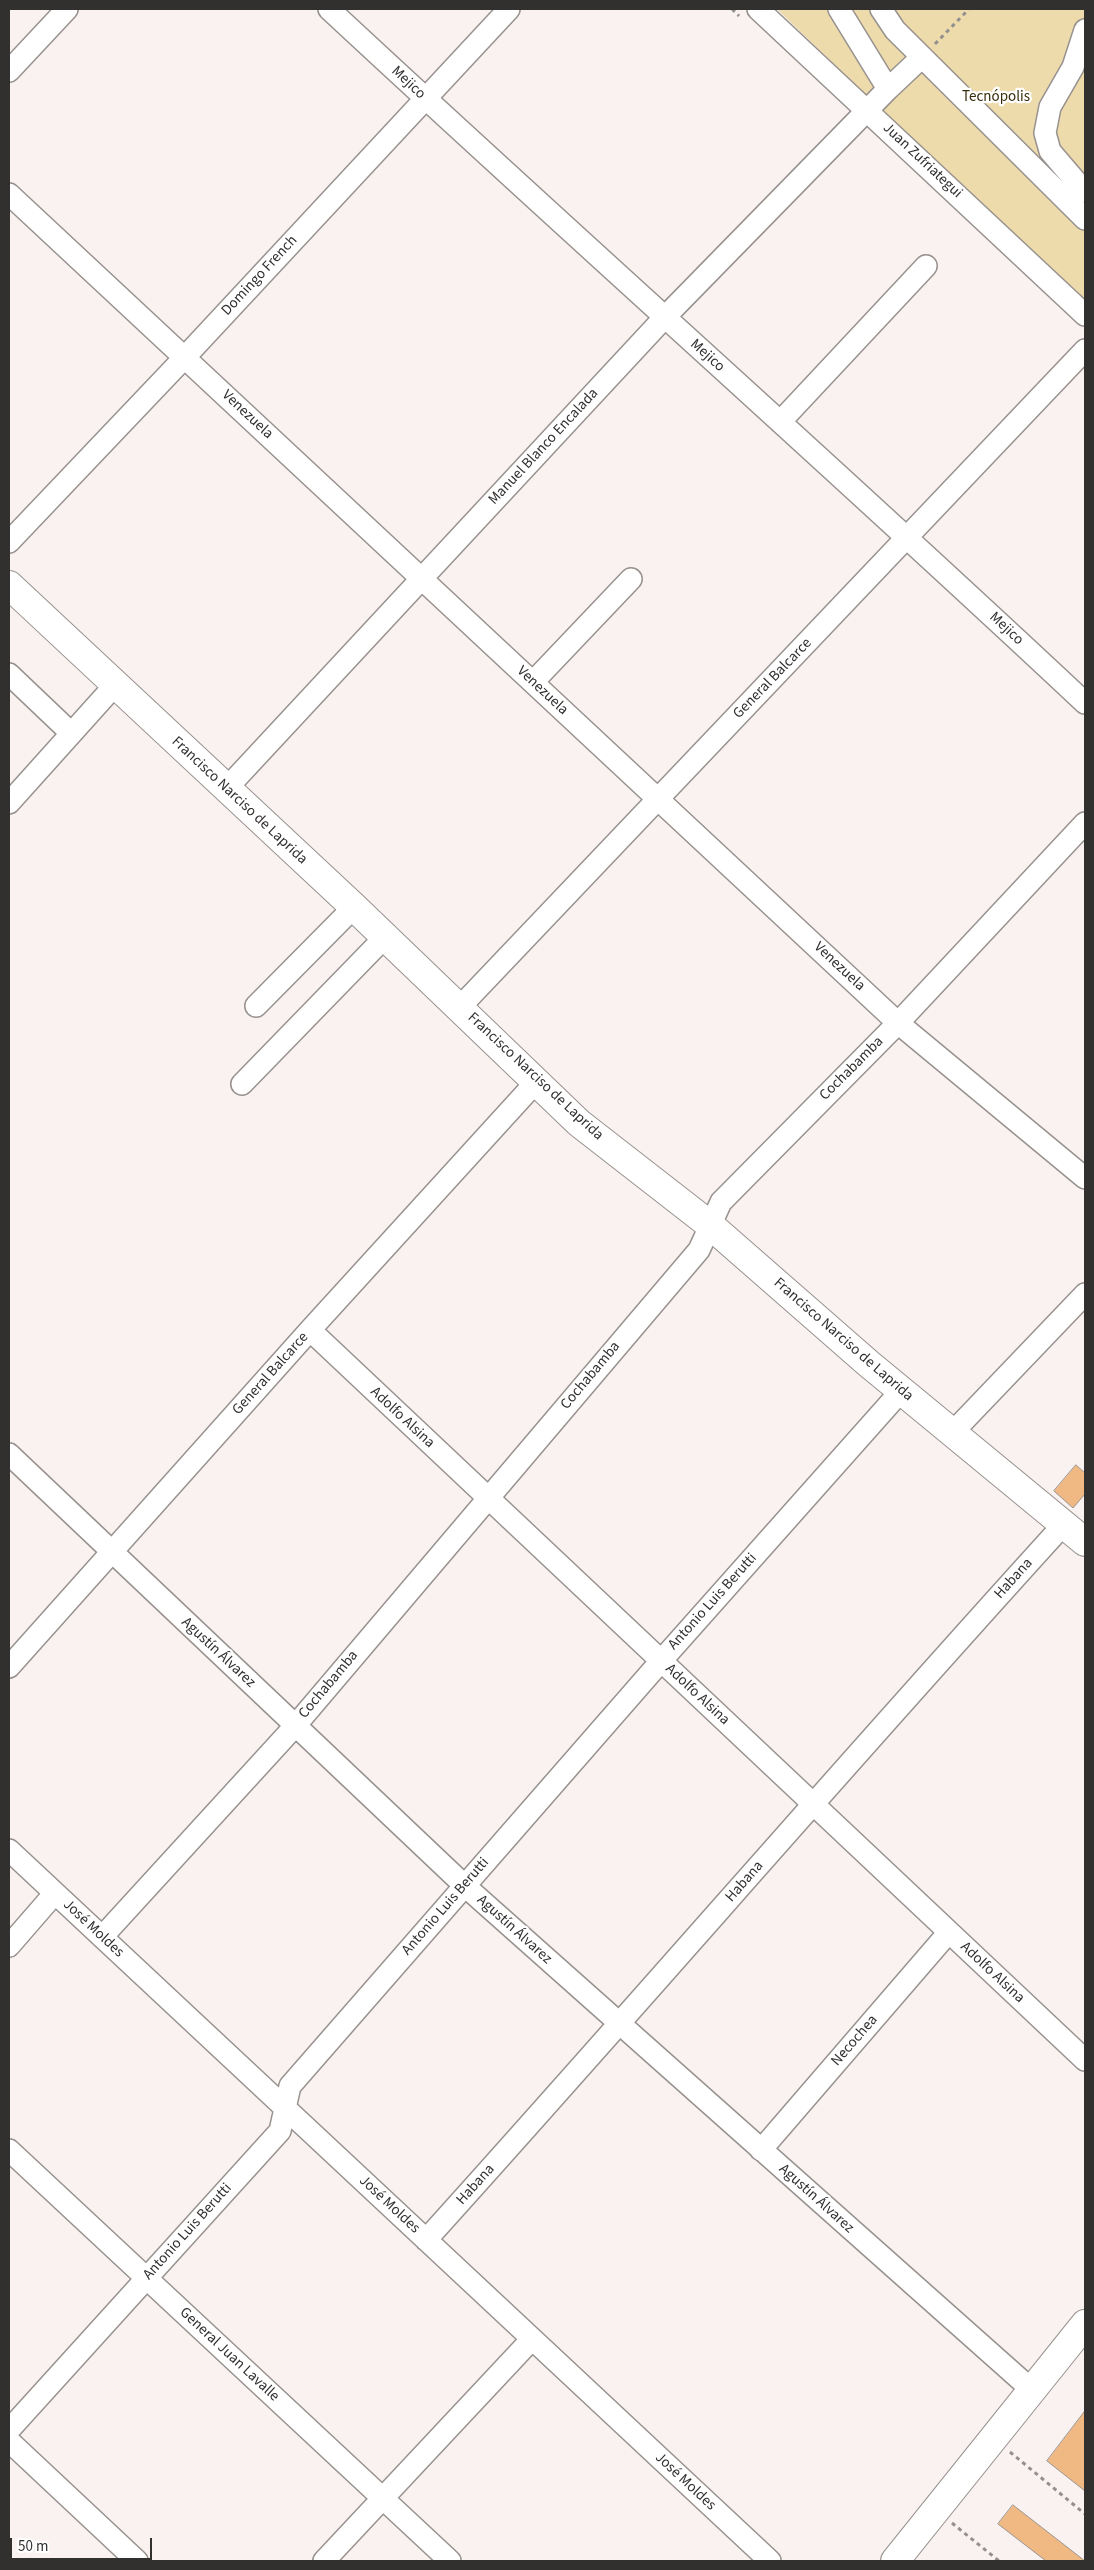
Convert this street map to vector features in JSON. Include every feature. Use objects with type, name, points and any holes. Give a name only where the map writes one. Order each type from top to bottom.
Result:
[{"type":"main road","name":"Francisco Narciso de Laprida","points":[[9,585],[460,1007],[579,1123],[710,1225],[901,1391],[1085,1542]]},
{"type":"main road","points":[[895,2561],[1085,2324]]},
{"type":"street","points":[[9,71],[67,9]]},
{"type":"street","name":"Mejico","points":[[329,9],[664,318],[908,537],[1085,703]]},
{"type":"street","name":"Domingo French","points":[[9,542],[186,357],[509,9]]},
{"type":"street","name":"Juan Zufriategui","points":[[758,9],[867,108],[1085,314]]},
{"type":"street","points":[[839,9],[888,88]]},
{"type":"street","points":[[881,9],[895,30],[1085,219]]},
{"type":"street","points":[[1085,30],[1073,67],[1050,108],[1045,133],[1050,151],[1085,192]]},
{"type":"street","name":"Manuel Blanco Encalada","points":[[226,789],[664,318],[867,108],[922,57]]},
{"type":"street","name":"Venezuela","points":[[9,194],[186,357],[421,579],[898,1023],[1085,1178]]},
{"type":"street","points":[[780,422],[926,266]]},
{"type":"street","name":"General Balcarce","points":[[460,1007],[1085,350]]},
{"type":"street","points":[[532,682],[631,579]]},
{"type":"street","points":[[9,674],[71,733]]},
{"type":"street","points":[[9,803],[115,685]]},
{"type":"street","name":"Cochabamba","points":[[102,1936],[295,1726],[699,1250],[721,1202],[898,1023],[1085,823]]},
{"type":"street","points":[[256,1006],[354,907]]},
{"type":"street","points":[[242,1084],[385,937]]},
{"type":"street","name":"General Balcarce","points":[[9,1667],[310,1330],[536,1082]]},
{"type":"street","points":[[952,1433],[1085,1294]]},
{"type":"street","name":"Adolfo Alsina","points":[[310,1330],[1085,2060]]},
{"type":"street","name":"Antonio Luis Berutti","points":[[9,2430],[280,2131],[290,2086],[661,1661],[901,1391]]},
{"type":"street","name":"Agustín Álvarez","points":[[9,1454],[465,1886],[1032,2390]]},
{"type":"street","name":"Habana","points":[[426,2240],[621,2024],[916,1686],[1064,1524]]},
{"type":"street","name":"José Moldes","points":[[9,1850],[770,2561]]},
{"type":"street","points":[[9,1946],[55,1894]]},
{"type":"street","name":"Necochea","points":[[761,2150],[949,1932]]},
{"type":"street","name":"General Juan Lavalle","points":[[9,2150],[450,2561]]},
{"type":"street","points":[[324,2561],[532,2339]]},
{"type":"street","points":[[9,2441],[137,2561]]},
{"type":"path","points":[[922,57],[969,9]]},
{"type":"path","points":[[994,2439],[1085,2514]]},
{"type":"path","points":[[936,2510],[999,2561]]},
{"type":"green space","name":"Tecnópolis","points":[[777,9],[1085,9],[1085,307]]},
{"type":"building","points":[[1076,1465],[1085,1473],[1085,1494],[1073,1508],[1054,1491]]},
{"type":"building","points":[[1085,2411],[1085,2491],[1047,2461]]},
{"type":"building","points":[[1013,2505],[1085,2561],[1046,2561],[998,2524]]}]
